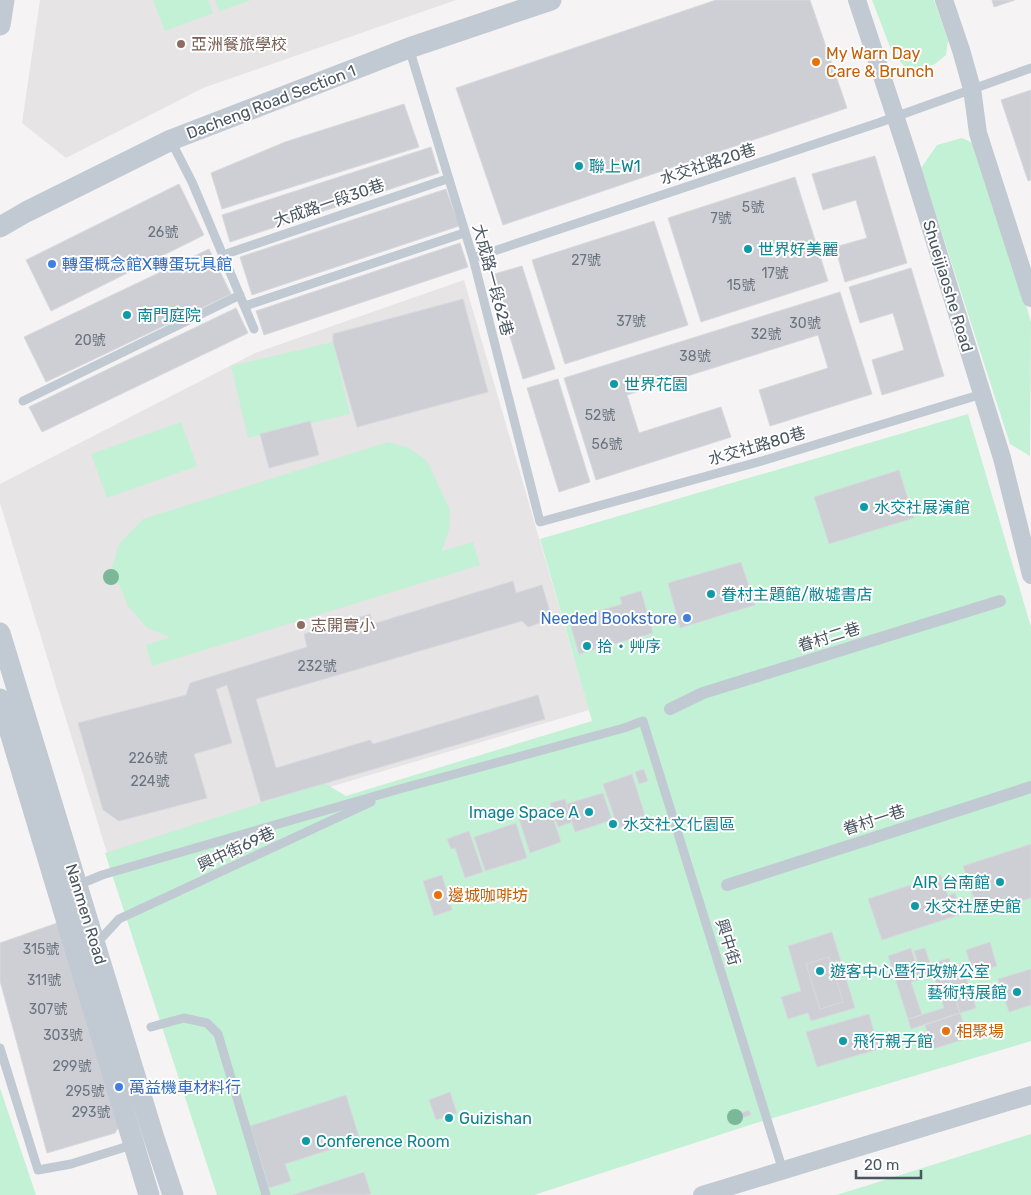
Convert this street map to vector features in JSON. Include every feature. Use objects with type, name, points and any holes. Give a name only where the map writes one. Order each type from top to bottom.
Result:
[{"type":"street","points":[[0,25],[4,0]]},
{"type":"street","name":"Dacheng Road Section 1","points":[[0,227],[26,212],[171,140],[409,48],[551,0]]},
{"type":"street","name":"Shueijiaoshe Road","points":[[857,0],[1002,458],[1024,509],[1031,575]]},
{"type":"street","points":[[944,0],[972,89],[978,133],[1031,298]]},
{"type":"street","name":"眷村二巷","points":[[670,709],[703,693],[1000,600]]},
{"type":"street","name":"Nanmen Road","points":[[0,633],[95,945],[144,1141],[149,1195]]},
{"type":"street","name":"Nanmen Road","points":[[0,698],[144,1141],[173,1195]]},
{"type":"street","name":"眷村一巷","points":[[727,885],[1031,787]]},
{"type":"street","points":[[702,1195],[1031,1095]]},
{"type":"lane","name":"大成路一段62巷","points":[[409,48],[473,258],[540,522]]},
{"type":"lane","name":"水交社路20巷","points":[[473,258],[895,117],[1031,68]]},
{"type":"lane","points":[[171,140],[192,182],[254,329]]},
{"type":"lane","name":"大成路一段30巷","points":[[223,255],[444,180]]},
{"type":"lane","points":[[245,306],[461,234]]},
{"type":"lane","points":[[23,401],[240,295]]},
{"type":"lane","name":"水交社路80巷","points":[[540,522],[765,460],[982,394]]},
{"type":"lane","name":"興中街69巷","points":[[76,885],[102,875],[643,721]]},
{"type":"lane","name":"興中街","points":[[643,721],[783,1171]]},
{"type":"lane","name":"興中街69巷","points":[[95,945],[120,919],[396,790]]},
{"type":"lane","points":[[151,1027],[184,1018],[206,1023],[218,1034],[266,1195]]},
{"type":"lane","points":[[0,1048],[38,1170],[72,1164],[144,1141]]},
{"type":"shaded area","name":"亞洲餐旅學校","points":[[40,0],[456,0],[203,88],[66,158],[22,123]]},
{"type":"shaded area","name":"志開實小","points":[[464,280],[589,710],[107,853],[0,503],[0,484],[255,353]]},
{"type":"green space","points":[[153,0],[208,0],[213,13],[165,31]]},
{"type":"green space","points":[[215,0],[251,0],[220,11]]},
{"type":"green space","points":[[872,0],[934,0],[948,40],[946,55],[935,64],[918,69],[905,67],[892,52]]},
{"type":"green space","points":[[962,138],[979,146],[1031,322],[1030,456],[1010,444],[921,168],[937,145]]},
{"type":"green space","points":[[333,342],[350,414],[248,438],[231,366]]},
{"type":"green space","name":"水交社文化園區","points":[[968,414],[1031,627],[1031,1041],[753,1124],[534,1195],[217,1195],[105,853],[324,783],[346,796],[592,721],[540,539]]},
{"type":"green space","points":[[181,422],[197,466],[107,498],[91,454]]},
{"type":"green space","points":[[388,442],[409,448],[427,461],[450,510],[449,530],[442,551],[473,542],[480,565],[152,666],[146,645],[170,637],[147,628],[128,606],[112,568],[119,544],[143,519]]},
{"type":"green space","points":[[0,1088],[36,1195],[0,1195]]},
{"type":"green space","points":[[1031,1134],[1031,1195],[836,1195],[856,1189]]},
{"type":"building","name":"聯上W1","points":[[716,0],[810,0],[847,108],[503,225],[456,88]]},
{"type":"building","points":[[992,0],[1015,0],[994,7]]},
{"type":"building","points":[[1031,90],[1031,180],[1028,181],[1001,100]]},
{"type":"building","points":[[404,104],[419,147],[222,209],[211,173],[285,142]]},
{"type":"building","points":[[431,147],[439,173],[230,242],[222,215]]},
{"type":"building","name":"世界好美麗","points":[[875,156],[907,263],[845,282],[835,247],[867,238],[856,200],[823,210],[812,174]]},
{"type":"building","name":"世界好美麗","points":[[795,177],[828,281],[701,322],[668,218]]},
{"type":"building","name":"南門庭院","points":[[179,184],[204,235],[51,311],[26,260]]},
{"type":"building","points":[[446,189],[459,226],[252,295],[240,257]]},
{"type":"building","points":[[654,221],[688,325],[565,364],[532,260]]},
{"type":"building","points":[[460,243],[468,267],[264,335],[256,311]]},
{"type":"building","name":"南門庭院","points":[[209,249],[231,294],[46,382],[24,337]]},
{"type":"building","points":[[522,266],[555,369],[523,379],[491,275]]},
{"type":"building","name":"世界好美麗","points":[[911,268],[944,376],[882,395],[872,360],[904,350],[893,313],[860,323],[849,287]]},
{"type":"building","name":"世界花園","points":[[840,292],[872,394],[770,426],[759,390],[828,368],[818,335],[627,395],[639,433],[721,407],[731,437],[596,480],[564,378]]},
{"type":"building","points":[[463,299],[488,392],[357,427],[333,342],[333,334]]},
{"type":"building","name":"南門庭院","points":[[236,308],[248,333],[42,432],[29,407]]},
{"type":"building","points":[[558,379],[590,482],[559,492],[527,388]]},
{"type":"building","points":[[310,421],[319,455],[269,468],[260,434]]},
{"type":"building","name":"水交社展演館","points":[[899,470],[914,518],[829,544],[814,497]]},
{"type":"building","name":"眷村主題館/敝墟書店","points":[[741,562],[755,605],[680,628],[668,583]]},
{"type":"building","points":[[513,581],[516,593],[542,585],[552,619],[528,627],[522,621],[256,699],[276,768],[370,740],[373,744],[538,695],[545,719],[261,802],[227,685],[216,689],[232,743],[194,754],[207,798],[119,821],[103,810],[78,723],[186,695],[190,683],[307,647],[304,634],[370,614],[373,624]]},
{"type":"building","points":[[641,591],[653,633],[579,654],[569,620],[622,604],[620,597]]},
{"type":"building","points":[[644,769],[648,781],[639,784],[635,772]]},
{"type":"building","points":[[632,774],[646,819],[618,828],[603,784]]},
{"type":"building","name":"Image Space A","points":[[603,793],[612,820],[575,832],[566,804]]},
{"type":"building","points":[[565,799],[572,822],[558,827],[550,803]]},
{"type":"building","points":[[550,809],[561,842],[530,853],[519,819]]},
{"type":"building","points":[[516,823],[527,858],[485,871],[474,837]]},
{"type":"building","points":[[469,831],[483,872],[465,878],[455,848],[451,849],[447,839]]},
{"type":"building","name":"AIR 台南館","points":[[1031,844],[1031,898],[979,914],[963,866]]},
{"type":"building","name":"邊城咖啡坊","points":[[442,875],[452,910],[434,916],[423,881]]},
{"type":"building","name":"水交社歷史館","points":[[941,875],[948,896],[955,893],[962,914],[882,940],[868,899]]},
{"type":"building","points":[[60,922],[121,1123],[115,1133],[47,1153],[0,981],[0,943]]},
{"type":"building","name":"遊客中心暨行政辦公室","points":[[832,932],[855,1008],[811,1021],[808,1013],[788,1019],[781,997],[801,991],[788,946]]},
{"type":"building","points":[[990,942],[997,966],[973,974],[966,950]]},
{"type":"building","points":[[911,948],[916,964],[893,971],[888,956]]},
{"type":"building","points":[[925,948],[934,975],[911,982],[922,1015],[908,1019],[894,975],[919,967],[914,951]]},
{"type":"building","points":[[829,957],[843,1002],[820,1009],[806,964]]},
{"type":"building","points":[[949,958],[951,967],[946,969],[960,1013],[911,1029],[908,1019],[944,1008],[930,964]]},
{"type":"building","points":[[962,964],[976,1008],[960,1013],[946,969]]},
{"type":"building","name":"藝術特展館","points":[[1031,969],[1031,1005],[1009,1012],[998,979]]},
{"type":"building","name":"相聚場","points":[[960,1013],[968,1038],[933,1049],[925,1025]]},
{"type":"building","name":"飛行親子館","points":[[869,1014],[879,1049],[817,1067],[806,1032]]},
{"type":"building","points":[[450,1092],[457,1113],[436,1120],[429,1100]]},
{"type":"building","name":"Conference Room","points":[[346,1095],[360,1140],[285,1164],[291,1181],[269,1188],[250,1126]]},
{"type":"building","points":[[749,1110],[751,1115],[739,1119],[738,1114]]},
{"type":"building","points":[[364,1172],[371,1194],[293,1195]]},
{"type":"place","name":"亞洲餐旅學校","points":[[181,44]]},
{"type":"place","name":"My Warn Day Care & Brunch","points":[[816,62]]},
{"type":"place","name":"聯上W1","points":[[579,166]]},
{"type":"place","name":"世界好美麗","points":[[748,249]]},
{"type":"place","name":"轉蛋概念館X轉蛋玩具館","points":[[52,264]]},
{"type":"place","name":"南門庭院","points":[[127,315]]},
{"type":"place","name":"世界花園","points":[[614,384]]},
{"type":"place","name":"水交社展演館","points":[[864,507]]},
{"type":"place","name":"眷村主題館/敝墟書店","points":[[711,594]]},
{"type":"place","name":"Needed Bookstore","points":[[687,618]]},
{"type":"place","name":"志開實小","points":[[301,625]]},
{"type":"place","name":"拾・艸序","points":[[587,646]]},
{"type":"place","name":"Image Space A","points":[[589,812]]},
{"type":"place","name":"水交社文化園區","points":[[613,824]]},
{"type":"place","name":"AIR 台南館","points":[[1000,882]]},
{"type":"place","name":"邊城咖啡坊","points":[[438,895]]},
{"type":"place","name":"水交社歷史館","points":[[915,906]]},
{"type":"place","name":"遊客中心暨行政辦公室","points":[[820,971]]},
{"type":"place","name":"藝術特展館","points":[[1017,992]]},
{"type":"place","name":"相聚場","points":[[946,1031]]},
{"type":"place","name":"飛行親子館","points":[[843,1041]]},
{"type":"place","name":"萬益機車材料行","points":[[119,1087]]},
{"type":"place","name":"Guizishan","points":[[449,1118]]},
{"type":"place","name":"Conference Room","points":[[306,1141]]}]
